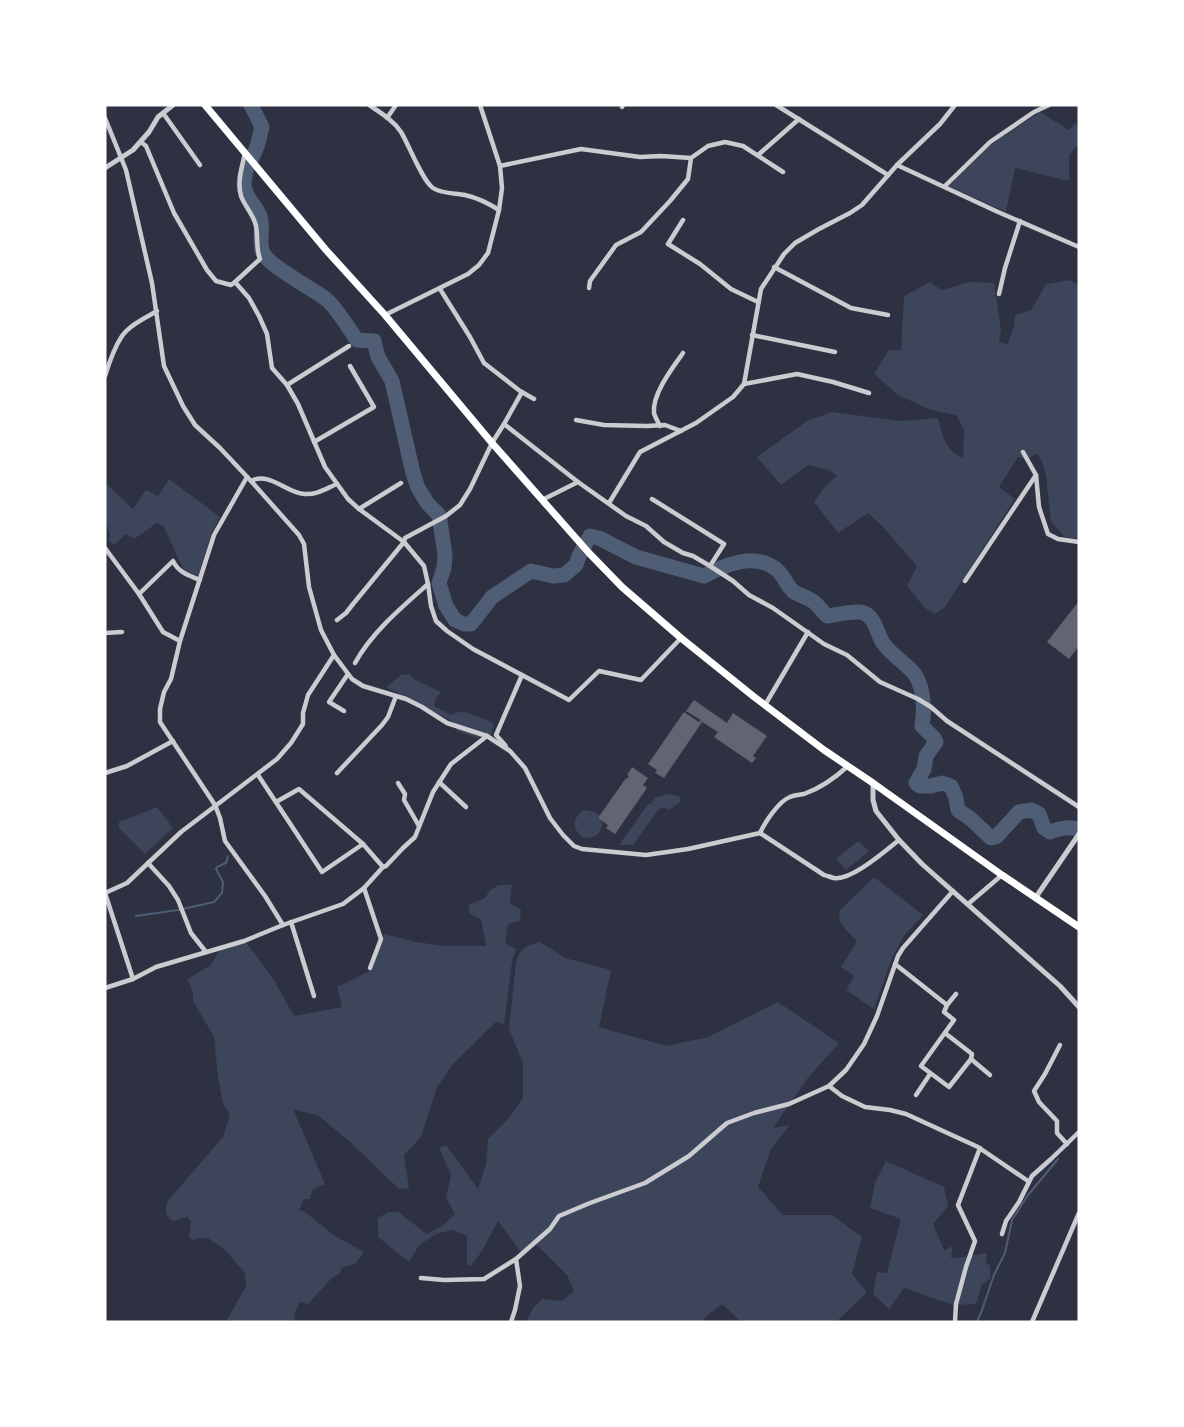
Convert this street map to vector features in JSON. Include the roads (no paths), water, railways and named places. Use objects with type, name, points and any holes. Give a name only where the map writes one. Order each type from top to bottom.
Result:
[{"type":"highway","points":[[205,105],[492,443],[622,587],[765,706],[1079,927]]},
{"type":"street","points":[[105,168],[133,150],[158,117],[173,105]]},
{"type":"street","points":[[369,105],[394,122],[432,188],[440,192],[477,198],[499,210]]},
{"type":"street","points":[[387,118],[396,105]]},
{"type":"street","points":[[385,315],[468,274],[488,253],[499,210],[502,189],[501,166],[480,105]]},
{"type":"street","points":[[776,105],[888,175]]},
{"type":"street","points":[[609,503],[640,452],[720,407],[744,384],[761,289],[774,267],[795,243],[862,205],[897,165],[940,124],[955,105]]},
{"type":"street","points":[[945,186],[990,142],[1034,112],[1049,105]]},
{"type":"street","points":[[163,113],[200,165]]},
{"type":"street","points":[[105,118],[126,170],[157,311],[164,366],[195,425],[220,448],[299,535],[304,544],[309,586],[321,630],[334,655],[352,679],[363,686],[422,707],[447,723],[487,736],[506,748],[525,768],[550,818],[574,846],[582,849],[646,855],[688,849],[760,833],[824,875],[836,879],[855,872],[899,840]]},
{"type":"street","points":[[758,155],[799,119]]},
{"type":"street","points":[[141,141],[146,146],[174,213],[207,270],[216,281],[231,285],[260,259],[256,224],[241,197],[239,184],[249,158]]},
{"type":"street","points":[[501,166],[581,149],[640,157],[691,158],[708,146],[725,142],[742,146],[783,172]]},
{"type":"street","points":[[589,288],[590,281],[616,246],[641,232],[688,179],[691,158]]},
{"type":"street","points":[[897,165],[1079,247]]},
{"type":"street","points":[[683,220],[668,244],[700,264],[731,289],[758,302]]},
{"type":"street","points":[[999,294],[1020,221]]},
{"type":"street","points":[[774,267],[851,308],[888,315]]},
{"type":"street","points":[[235,282],[249,298],[259,316],[267,334],[272,368],[287,385],[326,467],[348,499],[404,542],[424,566],[431,606],[436,621],[441,626],[473,649],[569,700],[599,671],[641,681],[681,638]]},
{"type":"street","points":[[440,289],[470,337],[483,363],[534,399]]},
{"type":"street","points":[[105,376],[123,336],[136,324],[157,311]]},
{"type":"street","points":[[752,335],[835,352]]},
{"type":"street","points":[[287,385],[349,346]]},
{"type":"street","points":[[660,426],[654,414],[655,405],[661,386],[683,353]]},
{"type":"street","points":[[314,442],[374,407],[350,366]]},
{"type":"street","points":[[744,384],[797,374],[869,393]]},
{"type":"street","points":[[337,620],[346,613],[405,538],[460,506],[521,391]]},
{"type":"street","points":[[576,420],[604,425],[665,425],[681,431]]},
{"type":"street","points":[[504,424],[578,482],[626,516],[646,526],[664,542],[722,573],[749,595],[774,608],[824,644],[847,655],[880,682],[931,707],[947,721],[1079,807]]},
{"type":"street","points":[[1023,452],[1036,475],[1039,507],[1048,534],[1058,539],[1079,542]]},
{"type":"street","points":[[966,581],[1036,475]]},
{"type":"street","points":[[249,479],[273,481],[295,493],[305,494],[314,494],[337,484]]},
{"type":"street","points":[[249,479],[214,536],[180,641],[171,679],[164,692],[160,722],[215,805],[225,841],[283,925]]},
{"type":"street","points":[[542,500],[578,482]]},
{"type":"street","points":[[359,509],[401,483]]},
{"type":"street","points":[[652,499],[724,544],[710,566]]},
{"type":"street","points":[[105,548],[139,594],[163,632],[180,641]]},
{"type":"street","points":[[139,594],[173,561],[181,572],[200,580]]},
{"type":"street","points":[[355,663],[366,646],[399,609],[428,584]]},
{"type":"street","points":[[105,633],[122,632]]},
{"type":"street","points":[[765,706],[808,632]]},
{"type":"street","points":[[133,979],[105,893],[127,883],[181,832],[277,759],[303,724],[303,713],[308,695],[334,655]]},
{"type":"street","points":[[344,711],[329,702],[348,674]]},
{"type":"street","points":[[506,748],[506,745],[496,735],[522,675]]},
{"type":"street","points":[[337,773],[382,725],[388,717],[396,696]]},
{"type":"street","points":[[105,988],[133,979],[156,967],[243,941],[343,904],[364,888],[415,837],[439,782],[451,764],[487,736]]},
{"type":"street","points":[[105,773],[127,766],[173,741]]},
{"type":"street","points":[[760,833],[780,804],[789,797],[821,786],[848,766]]},
{"type":"street","points":[[258,775],[322,872],[363,844]]},
{"type":"street","points":[[439,782],[466,807]]},
{"type":"street","points":[[398,783],[405,794],[404,800],[419,826]]},
{"type":"street","points":[[873,783],[873,800],[876,811],[899,840],[922,864],[1060,986],[1079,1007]]},
{"type":"street","points":[[276,802],[299,789],[363,844],[383,867]]},
{"type":"street","points":[[1036,897],[1077,836]]},
{"type":"street","points":[[148,863],[174,893],[191,933],[206,952]]},
{"type":"street","points":[[968,904],[1002,875]]},
{"type":"street","points":[[364,888],[381,939],[370,968]]},
{"type":"street","points":[[421,1278],[484,1280],[516,1259],[550,1229],[559,1216],[645,1183],[689,1156],[727,1123],[789,1104],[830,1086],[846,1070],[864,1044],[903,948],[953,891]]},
{"type":"street","points":[[291,922],[314,996]]},
{"type":"street","points":[[895,964],[947,1005]]},
{"type":"street","points":[[945,1033],[972,1054],[971,1059],[949,1087],[921,1066],[954,1020],[944,1012],[956,994]]},
{"type":"street","points":[[1060,1045],[1034,1091],[1040,1102],[1058,1121],[1057,1133],[1067,1144]]},
{"type":"street","points":[[971,1059],[990,1075]]},
{"type":"street","points":[[915,1095],[930,1074]]},
{"type":"street","points":[[830,1086],[842,1096],[865,1107],[906,1114],[980,1148],[1028,1181]]},
{"type":"street","points":[[1002,1234],[1006,1221],[1019,1202],[1028,1181],[1079,1132]]},
{"type":"street","points":[[956,1322],[956,1304],[975,1241],[958,1204],[980,1148]]},
{"type":"street","points":[[1032,1322],[1079,1213]]},
{"type":"street","points":[[511,1322],[520,1286],[516,1259]]},
{"type":"waterway","points":[[251,105],[262,127],[257,146],[246,170],[244,184],[246,193],[260,216],[263,253],[282,270],[326,299],[357,340],[374,341],[378,357],[392,381],[418,488],[428,504],[439,515],[445,554],[444,568],[439,583],[446,606],[455,620],[471,624],[492,597],[531,571],[553,576],[564,575],[576,565],[590,536],[599,538],[636,557],[704,576],[740,562],[758,561],[767,564],[778,571],[793,591],[814,602],[827,616],[856,612],[868,615],[886,647],[915,674],[921,688],[922,726],[936,742],[926,756],[924,769],[916,783],[920,786],[942,783],[951,786],[958,810],[991,838],[996,837],[1019,812],[1031,810],[1039,814],[1044,828],[1050,832],[1064,828],[1079,829]]},
{"type":"waterway","points":[[136,916],[214,902],[222,893],[223,882],[216,869],[226,863],[228,856]]},
{"type":"waterway","points":[[977,1322],[994,1275],[1005,1253],[1012,1220],[1028,1195],[1058,1159]]}]
